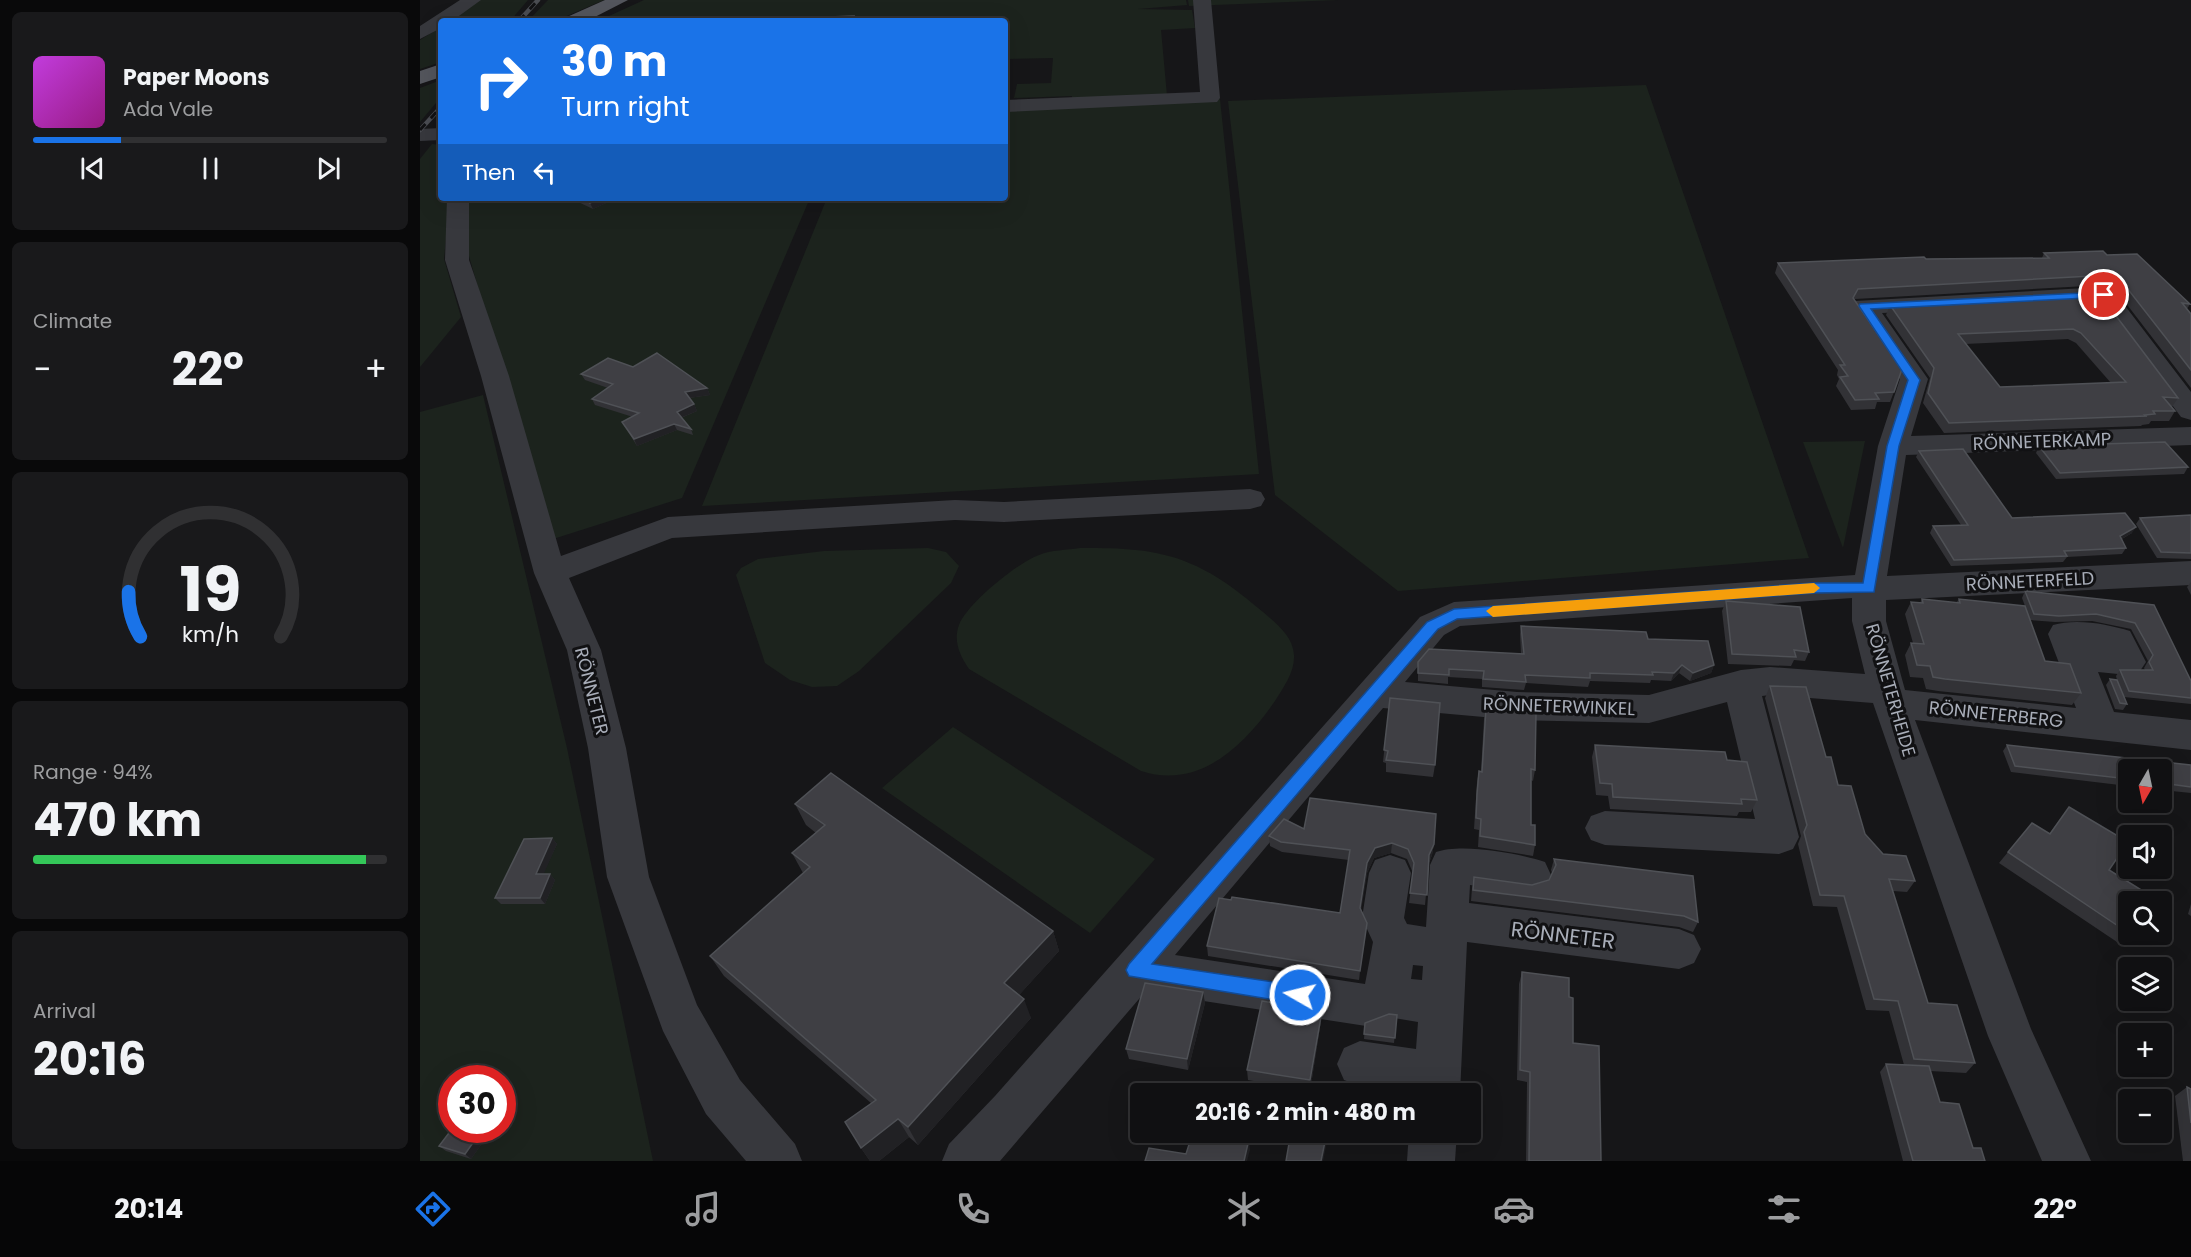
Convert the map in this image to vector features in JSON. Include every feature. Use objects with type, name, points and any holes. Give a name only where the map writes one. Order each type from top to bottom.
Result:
[{"type":"main road","points":[[581,18],[619,0]]},
{"type":"main road","points":[[420,78],[438,71]]},
{"type":"street","points":[[444,18],[472,0]]},
{"type":"street","points":[[1008,106],[1210,98],[1202,0]]},
{"type":"street","points":[[420,34],[438,22]]},
{"type":"street","points":[[420,135],[438,134]]},
{"type":"street","name":"RÖNNETER","points":[[458,201],[457,260],[495,376],[550,573],[584,650],[607,748],[628,877],[680,1016],[723,1096],[778,1161]]},
{"type":"street","name":"RÖNNETERHEIDE","points":[[2067,1161],[2011,1036],[1889,697],[1869,621],[1869,589],[1893,446],[1914,380],[1864,306],[2104,295],[2191,411]]},
{"type":"street","name":"RÖNNETERKAMP","points":[[1893,446],[2191,436]]},
{"type":"street","points":[[550,573],[668,528],[955,510],[1004,512],[1250,498]]},
{"type":"street","name":"RÖNNETERFELD","points":[[966,1161],[1012,1113],[1432,626],[1454,614],[1838,587],[1869,589],[2191,573]]},
{"type":"street","points":[[2074,656],[2101,725]]},
{"type":"street","name":"RÖNNETERWINKEL","points":[[1374,693],[1505,705],[1649,709],[1741,684],[1770,681],[1889,697]]},
{"type":"street","points":[[1605,828],[1779,837],[1741,684]]},
{"type":"street","name":"RÖNNETERBERG","points":[[1889,697],[2189,738]]},
{"type":"street","points":[[1436,1083],[1450,865],[1530,875]]},
{"type":"street","points":[[1387,996],[1394,942],[1383,918],[1390,873]]},
{"type":"street","name":"RÖNNETER","points":[[1394,942],[1446,935],[1679,949]]},
{"type":"street","points":[[1135,970],[1366,1005],[1387,996],[1442,1005]]},
{"type":"street","points":[[1360,1064],[1432,1083]]},
{"type":"street","points":[[1431,1161],[1432,1143]]},
{"type":"shaded area","points":[[479,0],[528,0],[513,18],[454,18]]},
{"type":"shaded area","points":[[548,0],[604,0],[562,18],[531,18]]},
{"type":"shaded area","points":[[644,0],[1186,0],[1187,5],[1138,9],[1192,10],[1195,28],[1161,30],[1167,96],[1072,100],[1072,96],[1014,98],[1017,84],[1051,83],[1053,58],[1008,59],[1008,18],[605,18]]},
{"type":"shaded area","points":[[1188,0],[1338,0],[1189,6]]},
{"type":"shaded area","points":[[438,29],[438,63],[420,69],[420,40]]},
{"type":"shaded area","points":[[438,81],[438,101],[420,122],[420,88]]},
{"type":"shaded area","points":[[1646,85],[1809,558],[1398,591],[1275,495],[1228,101]]},
{"type":"shaded area","points":[[1220,99],[1259,474],[702,506],[826,201],[1008,201],[1008,107]]},
{"type":"shaded area","points":[[432,144],[438,145],[438,201],[450,201],[444,259],[461,317],[420,367],[420,159]]},
{"type":"shaded area","points":[[467,201],[809,201],[682,498],[550,540],[465,242]]},
{"type":"shaded area","points":[[483,395],[567,748],[653,1161],[420,1161],[420,412]]},
{"type":"shaded area","points":[[1865,441],[1843,548],[1803,442]]},
{"type":"shaded area","points":[[928,548],[946,552],[959,566],[951,583],[859,671],[837,686],[812,687],[790,680],[765,663],[736,575],[741,568],[758,559],[824,551]]},
{"type":"shaded area","points":[[1080,548],[1109,548],[1158,553],[1199,567],[1240,593],[1283,630],[1291,642],[1294,661],[1285,685],[1263,718],[1249,734],[1218,760],[1201,769],[1182,774],[1162,775],[1141,771],[969,669],[958,648],[957,631],[972,606],[1006,575],[1030,559],[1049,552]]},
{"type":"shaded area","points":[[953,727],[1155,859],[1090,933],[882,788]]},
{"type":"building","points":[[854,16],[853,18],[800,18]]},
{"type":"building","points":[[2103,251],[2107,255],[2137,254],[2190,304],[2182,303],[2191,314],[2191,370],[2120,279],[2110,275],[1858,289],[1853,298],[1902,369],[1894,392],[1875,393],[1879,399],[1855,400],[1840,377],[1848,376],[1840,365],[1845,365],[1778,263],[1924,257],[1926,259],[2049,258],[2044,253]]},
{"type":"building","points":[[2101,296],[2178,398],[2163,397],[2175,411],[2153,411],[2155,414],[2145,415],[2147,416],[1949,423],[1928,393],[1934,368],[1890,305]],"holes":[[[2073,329],[2081,333],[2126,382],[2000,387],[1958,334]]]},
{"type":"building","points":[[657,353],[707,388],[685,392],[694,404],[677,412],[691,429],[674,424],[634,439],[622,422],[639,413],[592,399],[613,384],[581,374],[608,358],[633,367]]},
{"type":"building","points":[[2165,442],[2188,467],[2060,473],[2039,446]]},
{"type":"building","points":[[1963,449],[2012,518],[2125,513],[2136,527],[2120,536],[2126,548],[2064,551],[2067,556],[1954,560],[1933,526],[1968,525],[1919,451]]},
{"type":"building","points":[[2191,515],[2191,553],[2161,552],[2140,518]]},
{"type":"building","points":[[2025,591],[2154,605],[2191,681],[2191,698],[2129,691],[2120,670],[2153,670],[2149,662],[2153,655],[2135,623],[2096,614],[2059,616],[2034,614]]},
{"type":"building","points":[[1922,599],[1960,603],[1959,599],[2025,606],[2045,661],[2070,664],[2081,693],[1933,677],[1930,666],[1917,665],[1911,643],[1924,644],[1911,602],[1923,603]]},
{"type":"building","points":[[1726,601],[1800,607],[1809,652],[1794,650],[1796,657],[1732,654]]},
{"type":"building","points":[[1521,626],[1646,632],[1648,639],[1708,641],[1714,665],[1693,673],[1682,665],[1674,673],[1652,672],[1653,675],[1590,673],[1590,678],[1525,675],[1526,682],[1483,679],[1484,671],[1449,669],[1449,675],[1418,673],[1418,662],[1429,649],[1524,654]]},
{"type":"building","points":[[2110,679],[2117,680],[2127,704],[2120,703]]},
{"type":"building","points":[[1770,686],[1806,687],[1826,757],[1831,757],[1838,785],[1851,786],[1865,834],[1883,854],[1906,856],[1915,881],[1889,879],[1928,1003],[1957,1005],[1975,1063],[1914,1059],[1898,1001],[1874,999],[1844,896],[1820,895],[1804,832],[1807,825]]},
{"type":"building","points":[[1390,698],[1440,703],[1435,765],[1386,760],[1388,751],[1384,750]]},
{"type":"building","points":[[1486,708],[1536,713],[1535,770],[1531,769],[1531,825],[1535,825],[1535,845],[1480,836],[1481,819],[1476,818],[1477,794],[1479,771],[1482,772]]},
{"type":"building","points":[[1595,745],[1725,752],[1727,760],[1747,762],[1757,800],[1741,799],[1742,804],[1613,797],[1612,784],[1600,783]]},
{"type":"building","points":[[2007,745],[2136,759],[2118,759],[2118,778],[2015,766]]},
{"type":"building","points":[[2172,763],[2191,765],[2191,787],[2172,784]]},
{"type":"building","points":[[831,773],[1053,931],[1004,983],[1024,999],[908,1127],[898,1119],[861,1148],[845,1122],[876,1100],[710,956],[810,867],[792,853],[825,825],[795,804]]},
{"type":"building","points":[[1310,798],[1436,814],[1434,844],[1429,855],[1427,895],[1410,893],[1414,863],[1408,849],[1392,843],[1375,848],[1367,863],[1360,908],[1367,923],[1360,971],[1207,946],[1219,898],[1231,900],[1232,897],[1340,913],[1350,850],[1281,842],[1269,836],[1284,819],[1304,829]]},
{"type":"building","points":[[2069,807],[2118,836],[2118,857],[2109,870],[2118,876],[2118,879],[2124,879],[2143,891],[2118,891],[2118,926],[2008,852],[2032,823],[2050,834]]},
{"type":"building","points":[[552,838],[536,874],[550,874],[540,898],[495,898],[524,839]]},
{"type":"building","points":[[1554,859],[1693,876],[1698,922],[1684,916],[1473,890],[1474,877],[1532,885],[1549,880],[1556,865]]},
{"type":"building","points":[[1522,972],[1569,978],[1569,997],[1573,998],[1573,1043],[1599,1046],[1601,1161],[1529,1161],[1530,1072],[1520,1070]]},
{"type":"building","points":[[1145,983],[1203,992],[1187,1059],[1126,1049]]},
{"type":"building","points":[[1262,1001],[1322,1011],[1310,1080],[1247,1070]]},
{"type":"building","points":[[1389,1014],[1397,1015],[1395,1038],[1364,1034],[1365,1023]]},
{"type":"building","points":[[1886,1064],[1929,1066],[1940,1102],[1959,1104],[1973,1148],[1981,1148],[1985,1161],[1913,1161]]},
{"type":"building","points":[[2187,1087],[2191,1089],[2191,1123]]},
{"type":"building","points":[[441,1143],[473,1143],[465,1154],[439,1146]]},
{"type":"building","points":[[1190,1143],[1248,1143],[1244,1161],[1145,1161],[1149,1148],[1186,1154]]},
{"type":"building","points":[[1289,1143],[1325,1143],[1321,1161],[1286,1161]]},
{"type":"railway","points":[[522,18],[538,0]]},
{"type":"railway","points":[[420,130],[438,110]]},
{"type":"slow traffic","points":[[1493,611],[1814,588]]},
{"type":"route","points":[[1300,995],[1135,970],[1432,626],[1454,614],[1814,588],[1850,586],[1869,589],[1893,446],[1914,380],[1864,306],[2104,295]]}]
